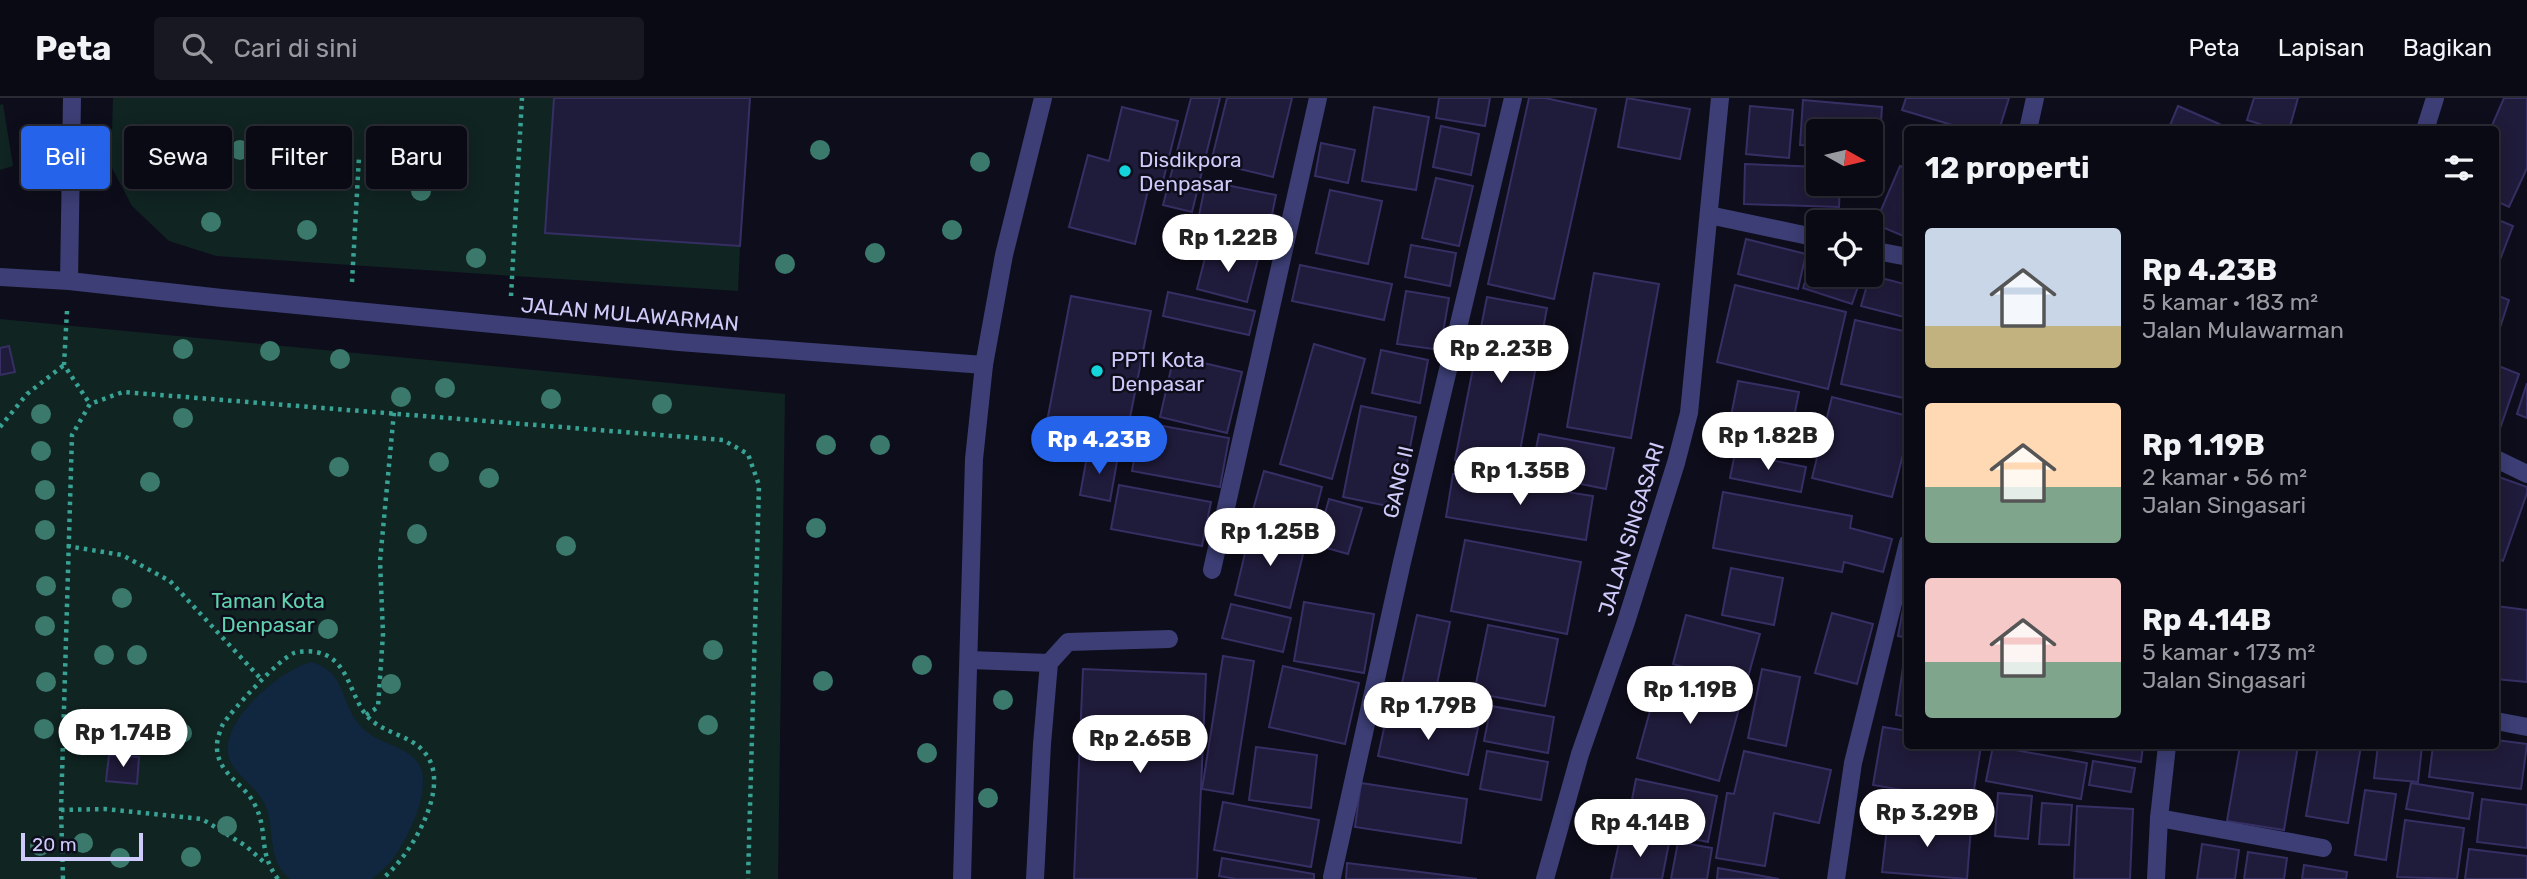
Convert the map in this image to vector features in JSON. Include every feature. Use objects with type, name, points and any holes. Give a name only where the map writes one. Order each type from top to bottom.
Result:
[{"type":"street","points":[[69,281],[72,98]]},
{"type":"street","points":[[962,879],[974,459],[984,365],[1004,255],[1043,98]]},
{"type":"street","points":[[1212,570],[1318,98]]},
{"type":"street","name":"GANG II","points":[[1332,877],[1402,562],[1513,98]]},
{"type":"street","name":"JALAN SINGASARI","points":[[1545,879],[1580,754],[1630,610],[1689,413],[1720,98]]},
{"type":"street","points":[[2029,126],[2035,98]]},
{"type":"street","points":[[2426,126],[2435,98]]},
{"type":"street","points":[[1709,215],[1806,235]]},
{"type":"street","points":[[1883,252],[1904,256]]},
{"type":"street","name":"JALAN MULAWARMAN","points":[[0,277],[69,281],[680,342],[984,365]]},
{"type":"street","points":[[2499,460],[2527,474]]},
{"type":"street","points":[[1836,879],[1853,763],[1904,559]]},
{"type":"street","points":[[1035,879],[1049,663],[1068,642],[1170,639]]},
{"type":"street","points":[[969,660],[1049,663]]},
{"type":"street","points":[[2499,722],[2527,727]]},
{"type":"street","points":[[2156,879],[2167,749]]},
{"type":"street","points":[[2159,818],[2323,848]]},
{"type":"path","points":[[509,326],[522,98]]},
{"type":"path","points":[[350,311],[359,157]]},
{"type":"path","points":[[69,281],[64,365],[90,404]]},
{"type":"path","points":[[0,427],[27,394],[64,365]]},
{"type":"path","points":[[63,879],[61,810],[72,435],[90,404],[123,392],[723,440],[748,454],[759,485],[748,879]]},
{"type":"path","points":[[366,715],[377,707],[382,658],[380,561],[394,412]]},
{"type":"path","points":[[68,547],[122,555],[170,581],[261,679]]},
{"type":"path","points":[[267,865],[262,841],[262,820],[253,801],[220,766],[216,746],[222,725],[261,679],[294,653],[316,652],[332,659],[350,681],[366,715],[383,729],[406,738],[425,753],[434,771],[433,796],[423,825],[404,858],[385,878]]},
{"type":"path","points":[[61,810],[105,808],[202,819],[246,846],[278,879]]},
{"type":"green space","points":[[113,98],[554,98],[545,233],[740,246],[738,291],[216,256],[169,241],[132,206],[111,166]]},
{"type":"green space","points":[[3,104],[13,166],[0,170],[0,105]]},
{"type":"green space","name":"Taman Kota Denpasar","points":[[0,319],[785,394],[778,879],[0,879]]},
{"type":"water","points":[[311,662],[322,666],[336,679],[352,714],[364,730],[410,754],[421,770],[422,795],[413,823],[393,859],[372,879],[290,879],[278,864],[264,803],[231,763],[228,748],[231,733],[240,717],[267,688],[298,667]]},
{"type":"building","points":[[554,98],[750,98],[740,246],[545,233]]},
{"type":"building","points":[[1191,98],[1220,98],[1192,212],[1163,205]]},
{"type":"building","points":[[1227,98],[1292,98],[1273,177],[1211,162]]},
{"type":"building","points":[[1439,98],[1490,98],[1485,126],[1436,118]]},
{"type":"building","points":[[1529,98],[1545,98],[1596,109],[1554,299],[1488,284]]},
{"type":"building","points":[[1627,98],[1690,109],[1680,159],[1618,147]]},
{"type":"building","points":[[1906,98],[2009,98],[2000,126],[1956,126],[1902,110]]},
{"type":"building","points":[[2254,98],[2298,98],[2290,126],[2266,126],[2247,120]]},
{"type":"building","points":[[2504,98],[2527,98],[2527,168],[2509,207],[2499,202],[2499,126],[2492,126]]},
{"type":"building","points":[[1803,100],[1882,107],[1881,119],[1806,119],[1806,145],[1800,145]]},
{"type":"building","points":[[1750,106],[1793,110],[1789,158],[1746,154]]},
{"type":"building","points":[[2178,106],[2224,126],[2170,126]]},
{"type":"building","name":"Disdikpora Denpasar","points":[[1122,107],[1178,121],[1162,185],[1150,182],[1135,244],[1069,227],[1088,155],[1109,161]]},
{"type":"building","points":[[1374,107],[1429,117],[1416,190],[1362,181]]},
{"type":"building","points":[[1441,126],[1479,134],[1471,175],[1433,167]]},
{"type":"building","points":[[1321,143],[1355,150],[1348,183],[1315,176]]},
{"type":"building","points":[[1745,164],[1806,167],[1806,196],[1839,196],[1839,207],[1744,204]]},
{"type":"building","points":[[1900,166],[1904,168],[1904,236],[1883,227],[1881,210]]},
{"type":"building","points":[[1436,178],[1473,186],[1459,246],[1422,238]]},
{"type":"building","points":[[1206,181],[1276,195],[1265,249],[1195,235]]},
{"type":"building","points":[[1330,190],[1382,201],[1368,264],[1316,253]]},
{"type":"building","points":[[2499,220],[2513,226],[2499,262]]},
{"type":"building","points":[[1746,239],[1806,254],[1798,289],[1738,274]]},
{"type":"building","points":[[1411,245],[1456,253],[1450,286],[1405,277]]},
{"type":"building","points":[[1208,246],[1258,259],[1247,302],[1197,289]]},
{"type":"building","points":[[1300,265],[1392,284],[1384,320],[1292,301]]},
{"type":"building","points":[[1594,273],[1659,284],[1631,438],[1567,427]]},
{"type":"building","points":[[1883,278],[1904,284],[1904,317],[1861,306],[1867,287],[1883,287]]},
{"type":"building","points":[[1806,279],[1806,287],[1858,287],[1852,304],[1803,288]]},
{"type":"building","points":[[1735,285],[1846,312],[1828,389],[1717,362]]},
{"type":"building","points":[[1406,291],[1449,298],[1440,350],[1397,344]]},
{"type":"building","points":[[1168,292],[1255,311],[1249,335],[1163,316]]},
{"type":"building","name":"PPTI Kota Denpasar","points":[[1071,296],[1151,311],[1124,448],[1045,432]]},
{"type":"building","points":[[2499,296],[2509,300],[2499,331]]},
{"type":"building","points":[[1487,297],[1547,308],[1516,472],[1455,460]]},
{"type":"building","points":[[1855,320],[1904,331],[1904,398],[1841,384]]},
{"type":"building","points":[[1314,344],[1365,359],[1332,479],[1280,464]]},
{"type":"building","points":[[9,346],[15,372],[0,375],[0,348]]},
{"type":"building","points":[[1381,350],[1428,360],[1420,403],[1372,393]]},
{"type":"building","points":[[1174,356],[1242,372],[1227,433],[1160,417]]},
{"type":"building","points":[[2499,366],[2519,374],[2499,431]]},
{"type":"building","points":[[1738,381],[1799,392],[1786,457],[1725,446]]},
{"type":"building","points":[[2527,383],[2527,418],[2517,414]]},
{"type":"building","points":[[1832,397],[1904,415],[1904,450],[1892,497],[1812,478]]},
{"type":"building","points":[[1361,406],[1416,417],[1398,508],[1343,497]]},
{"type":"building","points":[[1141,422],[1229,438],[1220,487],[1132,471]]},
{"type":"building","points":[[1539,434],[1614,448],[1606,489],[1531,474]]},
{"type":"building","points":[[1088,451],[1118,456],[1110,501],[1080,495]]},
{"type":"building","points":[[1735,453],[1806,467],[1801,492],[1730,478]]},
{"type":"building","points":[[1264,471],[1322,487],[1310,533],[1251,517]]},
{"type":"building","points":[[1453,474],[1593,496],[1586,540],[1446,517]]},
{"type":"building","points":[[2499,477],[2527,487],[2503,561],[2499,559]]},
{"type":"building","points":[[1119,485],[1211,502],[1202,546],[1111,529]]},
{"type":"building","points":[[1723,492],[1852,516],[1850,528],[1892,539],[1883,572],[1844,562],[1842,572],[1713,548]]},
{"type":"building","points":[[1329,499],[1362,508],[1348,554],[1316,545]]},
{"type":"building","points":[[1251,528],[1306,542],[1290,608],[1235,595]]},
{"type":"building","points":[[1465,540],[1581,562],[1567,634],[1451,611]]},
{"type":"building","points":[[1731,568],[1783,578],[1774,625],[1722,615]]},
{"type":"building","points":[[1304,602],[1374,614],[1364,673],[1294,661]]},
{"type":"building","points":[[1904,603],[1904,637],[1898,636]]},
{"type":"building","points":[[1231,604],[1291,618],[1283,652],[1222,638]]},
{"type":"building","points":[[2499,606],[2527,610],[2527,682],[2499,679]]},
{"type":"building","points":[[1832,613],[1873,624],[1857,684],[1815,673]]},
{"type":"building","points":[[1417,615],[1450,622],[1432,708],[1398,701]]},
{"type":"building","points":[[1686,615],[1760,634],[1746,684],[1673,664]]},
{"type":"building","points":[[1488,625],[1558,639],[1545,706],[1474,693]]},
{"type":"building","points":[[1223,656],[1254,661],[1233,794],[1202,789]]},
{"type":"building","points":[[1904,660],[1904,716],[1896,715]]},
{"type":"building","points":[[1283,666],[1359,683],[1345,744],[1269,727]]},
{"type":"building","points":[[1083,669],[1206,674],[1197,879],[1074,879]]},
{"type":"building","points":[[1762,669],[1800,677],[1786,746],[1748,738]]},
{"type":"building","points":[[1661,671],[1743,694],[1719,781],[1637,758]]},
{"type":"building","points":[[1491,706],[1554,717],[1548,753],[1484,741]]},
{"type":"building","points":[[1388,710],[1478,728],[1468,775],[1378,756]]},
{"type":"building","points":[[1883,727],[1904,730],[1904,749],[1981,749],[1972,802],[1873,785]]},
{"type":"building","points":[[2499,740],[2527,744],[2521,789],[2429,777],[2433,749],[2499,749]]},
{"type":"building","points":[[1256,747],[1317,755],[1311,808],[1249,800]]},
{"type":"building","points":[[1992,749],[2010,749],[2087,763],[2081,799],[1986,781]]},
{"type":"building","points":[[2069,749],[2143,749],[2141,762]]},
{"type":"building","points":[[2239,749],[2298,749],[2284,830],[2227,821]]},
{"type":"building","points":[[2317,749],[2360,749],[2348,823],[2306,816]]},
{"type":"building","points":[[2378,749],[2422,749],[2418,782],[2374,778]]},
{"type":"building","points":[[1487,751],[1548,762],[1541,800],[1480,789]]},
{"type":"building","points":[[1744,751],[1831,770],[1819,823],[1774,813],[1765,866],[1716,858],[1727,793],[1734,794]]},
{"type":"building","points":[[109,755],[139,757],[137,784],[106,781]]},
{"type":"building","points":[[2093,761],[2135,768],[2131,792],[2089,785]]},
{"type":"building","points":[[1636,779],[1717,796],[1708,842],[1627,825]]},
{"type":"building","points":[[1361,783],[1467,799],[1461,843],[1355,827]]},
{"type":"building","points":[[2411,783],[2473,793],[2469,819],[2406,809]]},
{"type":"building","points":[[2365,790],[2396,794],[2386,860],[2355,855]]},
{"type":"building","points":[[1998,793],[2032,796],[2028,839],[1995,836]]},
{"type":"building","points":[[2482,799],[2527,805],[2527,848],[2477,842]]},
{"type":"building","points":[[1223,802],[1319,820],[1311,867],[1214,850]]},
{"type":"building","points":[[2042,803],[2072,805],[2069,845],[2039,844]]},
{"type":"building","points":[[2077,806],[2133,809],[2130,879],[2074,879]]},
{"type":"building","points":[[1888,819],[1971,827],[1967,879],[1882,872]]},
{"type":"building","points":[[2405,820],[2464,828],[2457,879],[2397,877]]},
{"type":"building","points":[[1621,834],[1669,843],[1662,879],[1611,879]]},
{"type":"building","points":[[1678,842],[1712,848],[1707,879],[1671,879]]},
{"type":"building","points":[[2202,844],[2239,850],[2235,879],[2197,879]]},
{"type":"building","points":[[2469,849],[2527,856],[2527,879],[2465,879]]},
{"type":"building","points":[[2248,852],[2287,858],[2284,879],[2244,879]]},
{"type":"building","points":[[1222,858],[1314,874],[1314,879],[1236,879],[1219,876]]},
{"type":"building","points":[[1347,863],[1477,879],[1346,879]]},
{"type":"building","points":[[2304,865],[2347,872],[2346,879],[2302,879]]},
{"type":"building","points":[[1718,868],[1779,879],[1717,879]]},
{"type":"place","name":"Disdikpora Denpasar","points":[[1125,171]]},
{"type":"place","name":"PPTI Kota Denpasar","points":[[1097,371]]}]
